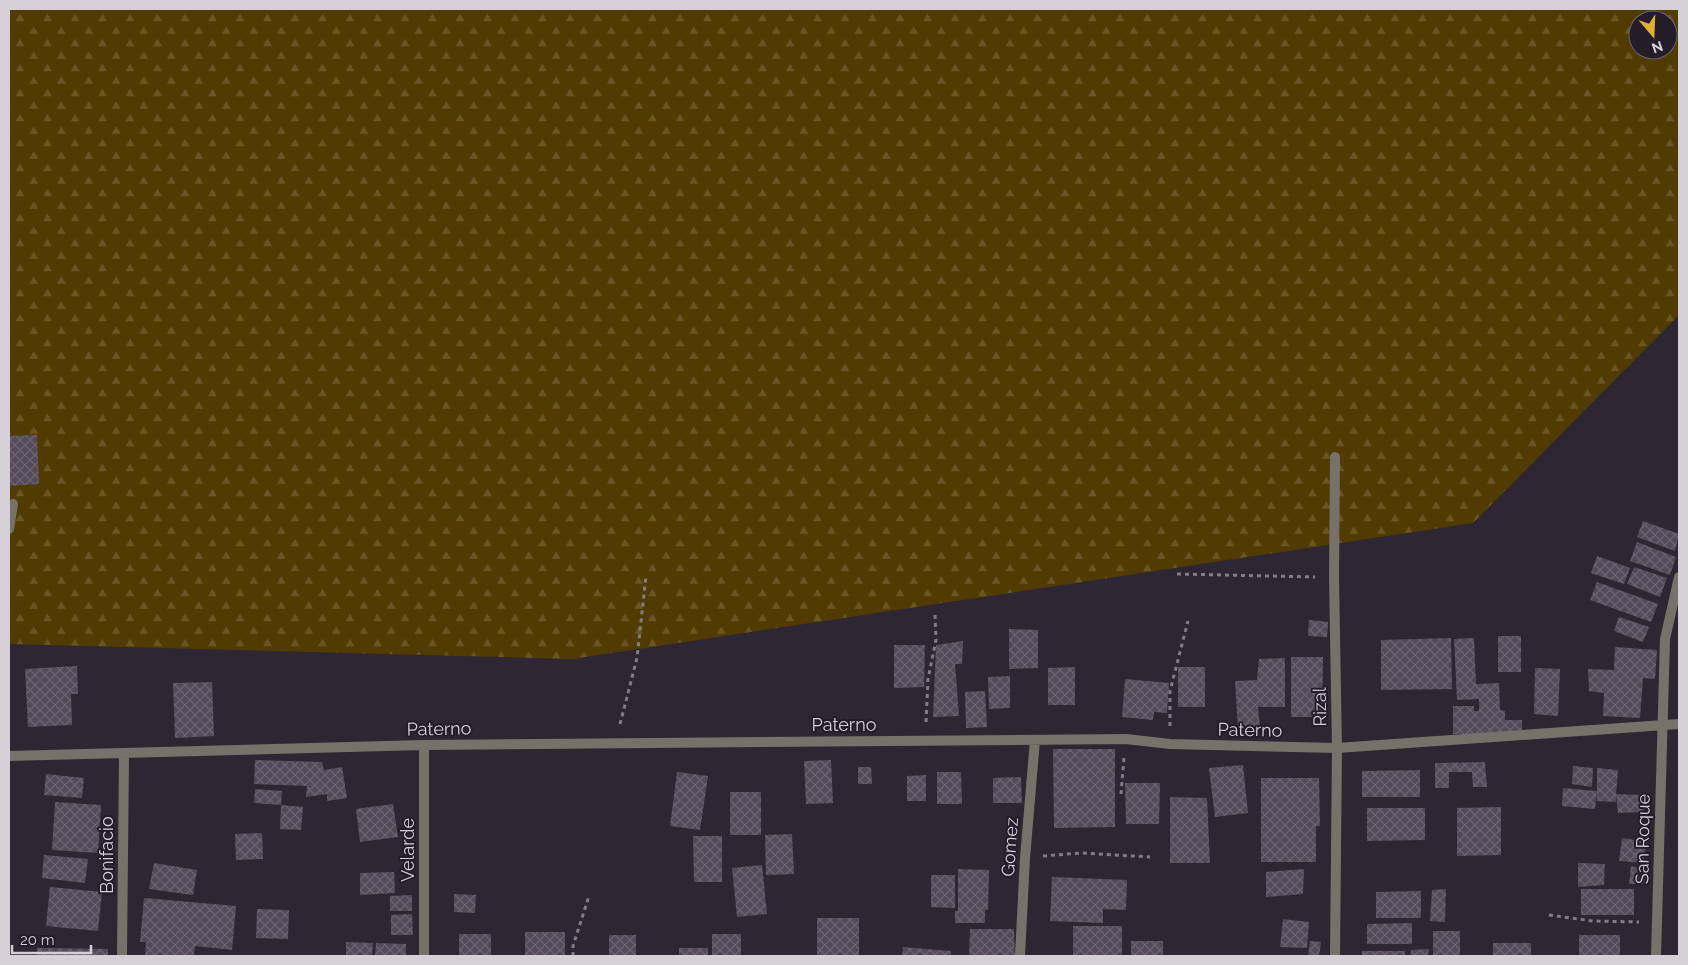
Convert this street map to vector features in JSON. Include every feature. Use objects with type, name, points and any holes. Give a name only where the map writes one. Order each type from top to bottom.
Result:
[{"type":"street","name":"Rizal","points":[[1335,457],[1334,577],[1337,748],[1335,956]]},
{"type":"street","points":[[9,530],[13,504]]},
{"type":"street","name":"San Roque","points":[[1656,956],[1665,639],[1679,577]]},
{"type":"street","name":"Paterno","points":[[9,756],[424,745],[925,740],[1126,739],[1170,744],[1337,748],[1679,724]]},
{"type":"street","name":"Gomez","points":[[1020,956],[1025,858],[1035,740]]},
{"type":"street","name":"Velarde","points":[[424,745],[424,956]]},
{"type":"street","name":"Bonifacio","points":[[122,956],[124,754]]},
{"type":"path","points":[[1177,574],[1334,577]]},
{"type":"path","points":[[616,742],[637,658],[646,576]]},
{"type":"path","points":[[925,740],[928,679],[936,640],[935,615]]},
{"type":"path","points":[[1170,744],[1170,691],[1188,621]]},
{"type":"path","points":[[1121,794],[1126,739]]},
{"type":"path","points":[[1025,858],[1081,853],[1150,857]]},
{"type":"path","points":[[573,956],[574,946],[589,896]]},
{"type":"path","points":[[1549,914],[1593,921],[1657,923]]},
{"type":"green space","points":[[9,9],[1679,9],[1679,315],[1473,523],[572,659],[9,644]]},
{"type":"building","points":[[37,435],[39,484],[9,486],[9,436]]},
{"type":"building","points":[[1643,521],[1679,534],[1675,551],[1637,537]]},
{"type":"building","points":[[1637,542],[1676,557],[1670,575],[1630,561]]},
{"type":"building","points":[[1597,556],[1630,568],[1624,584],[1591,573]]},
{"type":"building","points":[[1634,567],[1667,578],[1660,597],[1627,584]]},
{"type":"building","points":[[1597,582],[1658,604],[1651,622],[1590,600]]},
{"type":"building","points":[[1619,617],[1649,627],[1643,642],[1614,631]]},
{"type":"building","points":[[1309,620],[1328,622],[1327,637],[1308,636]]},
{"type":"building","points":[[1009,629],[1038,630],[1038,668],[1009,669]]},
{"type":"building","points":[[1498,636],[1521,636],[1521,672],[1498,672]]},
{"type":"building","points":[[1451,638],[1452,689],[1381,690],[1381,640]]},
{"type":"building","points":[[1474,638],[1476,684],[1499,683],[1500,710],[1505,711],[1505,720],[1522,720],[1522,734],[1453,734],[1453,706],[1474,706],[1474,711],[1479,711],[1479,699],[1457,700],[1454,639]]},
{"type":"building","points":[[963,641],[962,664],[955,664],[959,716],[933,717],[936,645]]},
{"type":"building","points":[[894,645],[925,645],[924,687],[894,688]]},
{"type":"building","points":[[1615,647],[1657,650],[1655,679],[1643,678],[1640,718],[1603,716],[1604,693],[1589,691],[1588,669],[1614,670]]},
{"type":"building","points":[[1291,657],[1323,657],[1322,717],[1291,717]]},
{"type":"building","points":[[1285,658],[1285,707],[1258,707],[1260,727],[1238,729],[1235,681],[1257,680],[1259,659]]},
{"type":"building","points":[[77,666],[78,694],[71,694],[72,725],[28,727],[25,669]]},
{"type":"building","points":[[1075,667],[1075,705],[1048,705],[1048,668]]},
{"type":"building","points":[[1178,667],[1205,667],[1205,707],[1178,707]]},
{"type":"building","points":[[1535,668],[1560,669],[1558,716],[1534,714]]},
{"type":"building","points":[[1010,676],[1010,708],[989,709],[988,677]]},
{"type":"building","points":[[1125,679],[1169,683],[1167,713],[1154,712],[1153,720],[1122,717]]},
{"type":"building","points":[[212,682],[214,736],[175,738],[173,683]]},
{"type":"building","points":[[985,691],[987,727],[966,728],[965,692]]},
{"type":"building","points":[[1053,749],[1115,749],[1115,827],[1054,828]]},
{"type":"building","points":[[255,760],[322,762],[324,770],[342,767],[347,798],[327,801],[327,794],[306,797],[307,786],[254,784]]},
{"type":"building","points":[[831,760],[833,803],[806,804],[804,761]]},
{"type":"building","points":[[1485,762],[1487,787],[1473,787],[1472,772],[1449,772],[1449,788],[1435,788],[1435,763]]},
{"type":"building","points":[[1243,765],[1248,813],[1215,817],[1209,768]]},
{"type":"building","points":[[1573,766],[1593,768],[1592,787],[1572,784]]},
{"type":"building","points":[[858,767],[871,767],[872,784],[858,784]]},
{"type":"building","points":[[1597,768],[1618,770],[1616,802],[1597,801]]},
{"type":"building","points":[[1420,770],[1420,797],[1362,797],[1362,771]]},
{"type":"building","points":[[677,772],[708,776],[700,830],[670,826]]},
{"type":"building","points":[[937,772],[961,772],[962,804],[937,804]]},
{"type":"building","points":[[46,774],[84,778],[82,798],[44,795]]},
{"type":"building","points":[[926,775],[926,801],[907,801],[907,776]]},
{"type":"building","points":[[1021,777],[1022,803],[993,803],[993,778]]},
{"type":"building","points":[[1261,778],[1319,778],[1320,826],[1316,826],[1316,862],[1261,862]]},
{"type":"building","points":[[1125,783],[1160,783],[1159,824],[1126,824]]},
{"type":"building","points":[[1563,788],[1597,791],[1595,809],[1562,806]]},
{"type":"building","points":[[255,789],[282,791],[281,805],[254,803]]},
{"type":"building","points":[[730,792],[761,792],[761,835],[730,835]]},
{"type":"building","points":[[1616,794],[1643,795],[1644,812],[1618,813]]},
{"type":"building","points":[[1170,797],[1207,798],[1210,863],[1170,863]]},
{"type":"building","points":[[55,802],[101,805],[98,853],[52,850]]},
{"type":"building","points":[[393,804],[398,837],[360,842],[356,809]]},
{"type":"building","points":[[281,805],[303,807],[301,830],[280,829]]},
{"type":"building","points":[[1501,807],[1501,855],[1457,856],[1457,808]]},
{"type":"building","points":[[1367,808],[1425,808],[1425,840],[1367,841]]},
{"type":"building","points":[[262,833],[263,859],[236,860],[235,834]]},
{"type":"building","points":[[792,834],[794,874],[766,875],[765,835]]},
{"type":"building","points":[[693,836],[722,836],[722,882],[694,882]]},
{"type":"building","points":[[1622,838],[1647,842],[1643,863],[1619,861]]},
{"type":"building","points":[[44,855],[88,859],[85,883],[42,878]]},
{"type":"building","points":[[154,863],[197,870],[193,895],[149,889]]},
{"type":"building","points":[[1578,863],[1605,864],[1604,885],[1578,887]]},
{"type":"building","points":[[762,865],[767,914],[737,917],[732,868]]},
{"type":"building","points":[[1631,866],[1648,870],[1647,884],[1629,884]]},
{"type":"building","points":[[958,869],[989,870],[988,910],[985,910],[985,923],[955,923],[955,911],[958,911]]},
{"type":"building","points":[[1304,869],[1303,894],[1266,897],[1266,872]]},
{"type":"building","points":[[394,872],[395,893],[360,895],[360,873]]},
{"type":"building","points":[[931,875],[955,875],[955,908],[931,907]]},
{"type":"building","points":[[1052,877],[1127,880],[1126,910],[1103,909],[1103,923],[1050,921]]},
{"type":"building","points":[[50,887],[102,892],[98,931],[46,926]]},
{"type":"building","points":[[1446,889],[1445,922],[1430,921],[1432,890]]},
{"type":"building","points":[[1581,889],[1634,889],[1634,915],[1581,915]]},
{"type":"building","points":[[1421,891],[1421,918],[1376,918],[1376,892]]},
{"type":"building","points":[[454,894],[476,895],[475,913],[454,912]]},
{"type":"building","points":[[412,895],[412,911],[390,911],[390,896]]},
{"type":"building","points":[[144,898],[236,906],[232,950],[195,946],[194,956],[145,956],[146,942],[140,942]]},
{"type":"building","points":[[257,909],[289,910],[288,939],[256,938]]},
{"type":"building","points":[[412,914],[413,935],[391,935],[391,915]]},
{"type":"building","points":[[817,918],[859,918],[859,956],[817,956]]},
{"type":"building","points":[[1283,919],[1309,922],[1307,948],[1280,947]]},
{"type":"building","points":[[1412,923],[1412,944],[1367,944],[1367,924]]},
{"type":"building","points":[[1073,926],[1122,926],[1122,956],[1073,956]]},
{"type":"building","points":[[970,929],[1014,929],[1015,956],[969,956]]},
{"type":"building","points":[[1433,931],[1460,931],[1460,956],[1433,956]]},
{"type":"building","points":[[525,932],[565,932],[565,956],[525,956]]},
{"type":"building","points":[[459,934],[491,934],[491,956],[459,956]]},
{"type":"building","points":[[712,934],[741,934],[741,956],[712,956]]},
{"type":"building","points":[[609,935],[636,935],[636,956],[609,956]]},
{"type":"building","points":[[1579,935],[1620,935],[1620,956],[1579,956]]},
{"type":"building","points":[[1131,941],[1163,941],[1163,956],[1131,956]]},
{"type":"building","points":[[1310,941],[1321,942],[1319,956],[1308,956]]},
{"type":"building","points":[[346,942],[373,943],[372,956],[346,956]]},
{"type":"building","points":[[376,943],[406,944],[406,956],[375,956]]},
{"type":"building","points":[[1493,943],[1531,943],[1531,956],[1493,956]]},
{"type":"building","points":[[903,947],[951,951],[951,956],[902,956]]},
{"type":"building","points":[[37,948],[108,949],[108,956],[37,956]]},
{"type":"building","points":[[679,948],[708,948],[708,956],[679,956]]},
{"type":"building","points":[[1429,949],[1428,956],[1410,956],[1411,950]]},
{"type":"building","points":[[1362,951],[1405,951],[1405,956],[1362,956]]}]
